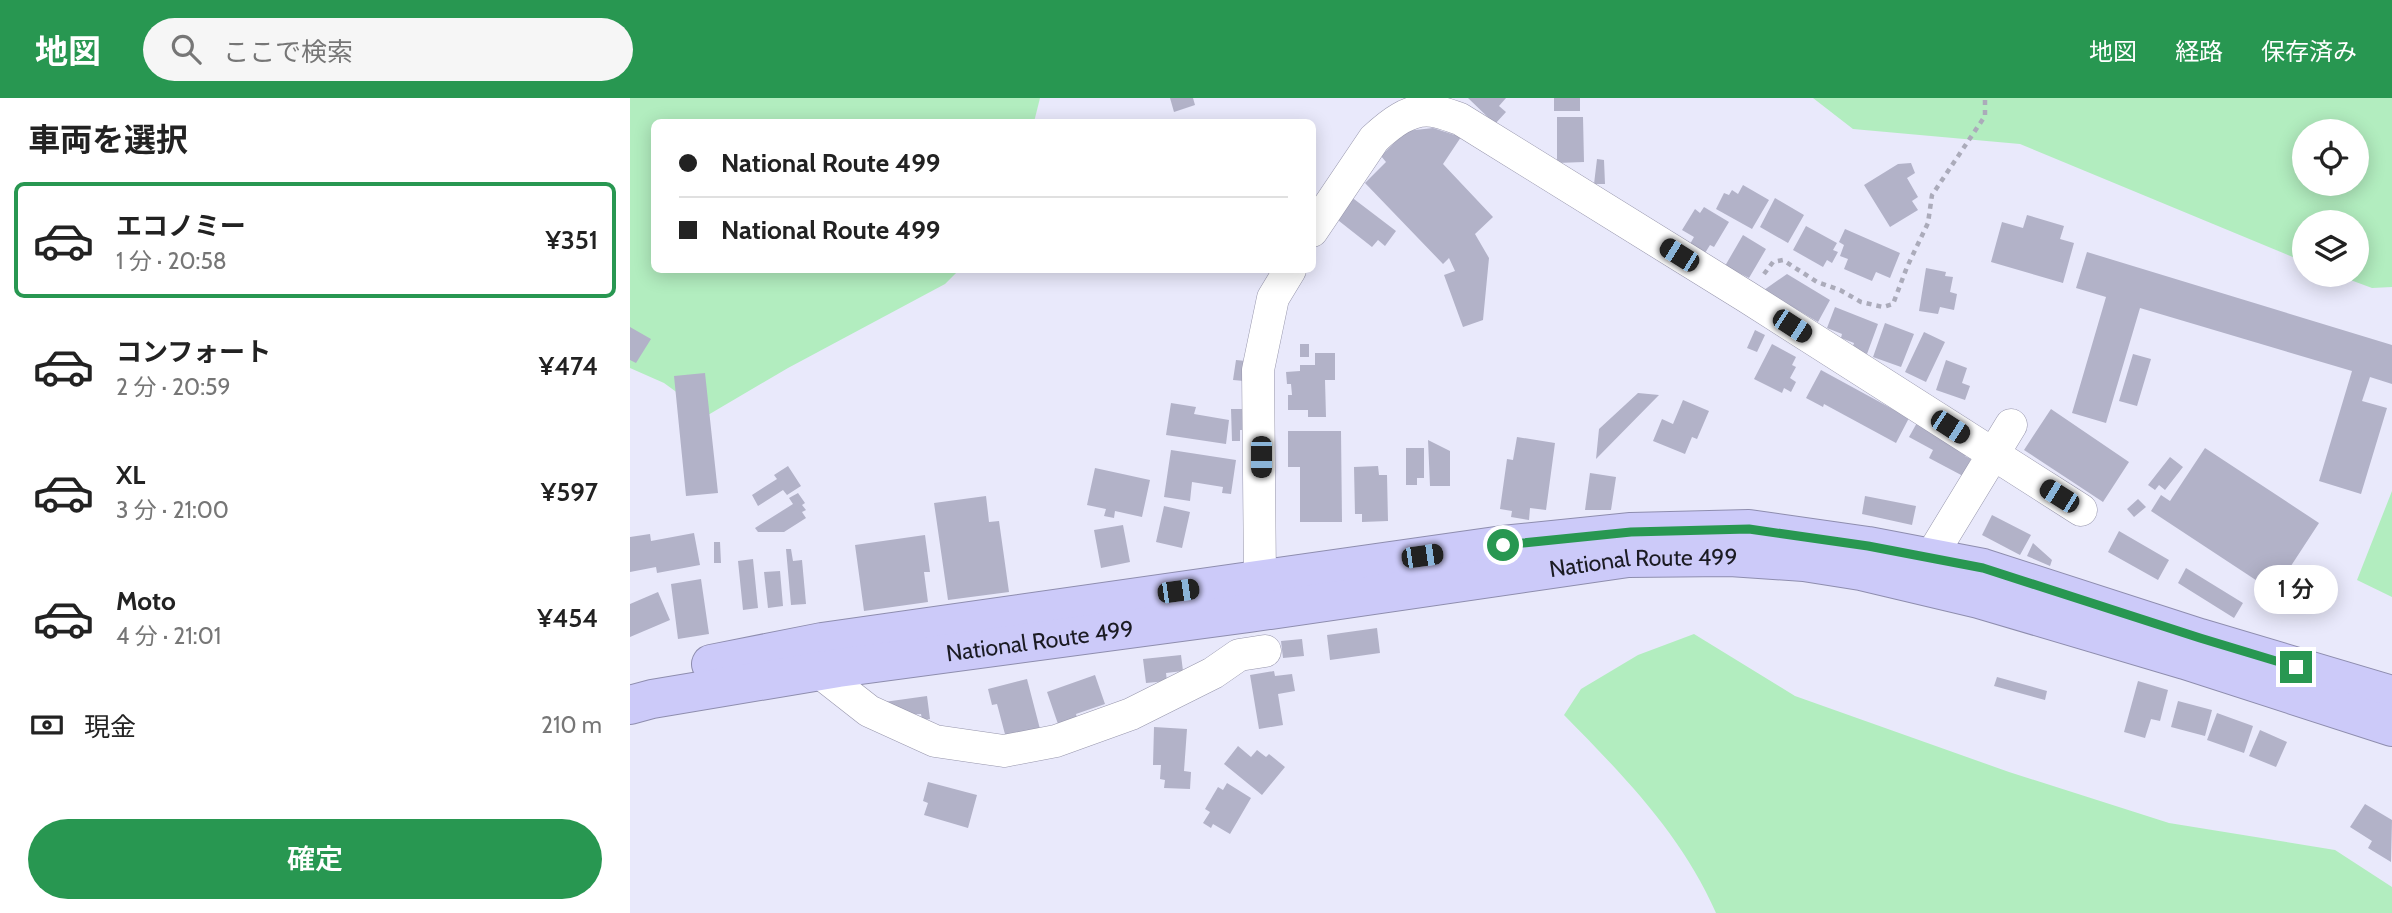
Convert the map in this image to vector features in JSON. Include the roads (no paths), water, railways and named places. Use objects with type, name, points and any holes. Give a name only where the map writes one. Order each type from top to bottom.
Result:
[{"type":"highway","name":"National Route 499","points":[[630,682],[822,642],[1503,545],[1631,532],[1749,529],[1868,546],[1983,568],[2200,638],[2392,695]]},
{"type":"highway","name":"National Route 499","points":[[630,705],[818,671],[1249,613],[1628,558],[1730,557],[1804,562],[1861,571],[1979,599],[2185,660],[2392,727]]},
{"type":"street","points":[[1316,226],[1374,139],[1387,127],[1408,114],[1431,110],[1460,119],[1747,297],[2081,510]]},
{"type":"street","points":[[1260,579],[1258,370],[1273,299],[1288,273]]},
{"type":"street","points":[[1930,558],[2011,425]]},
{"type":"street","points":[[818,671],[869,711],[935,741],[1004,751],[1056,741],[1131,714],[1213,673],[1238,655],[1265,651]]}]
